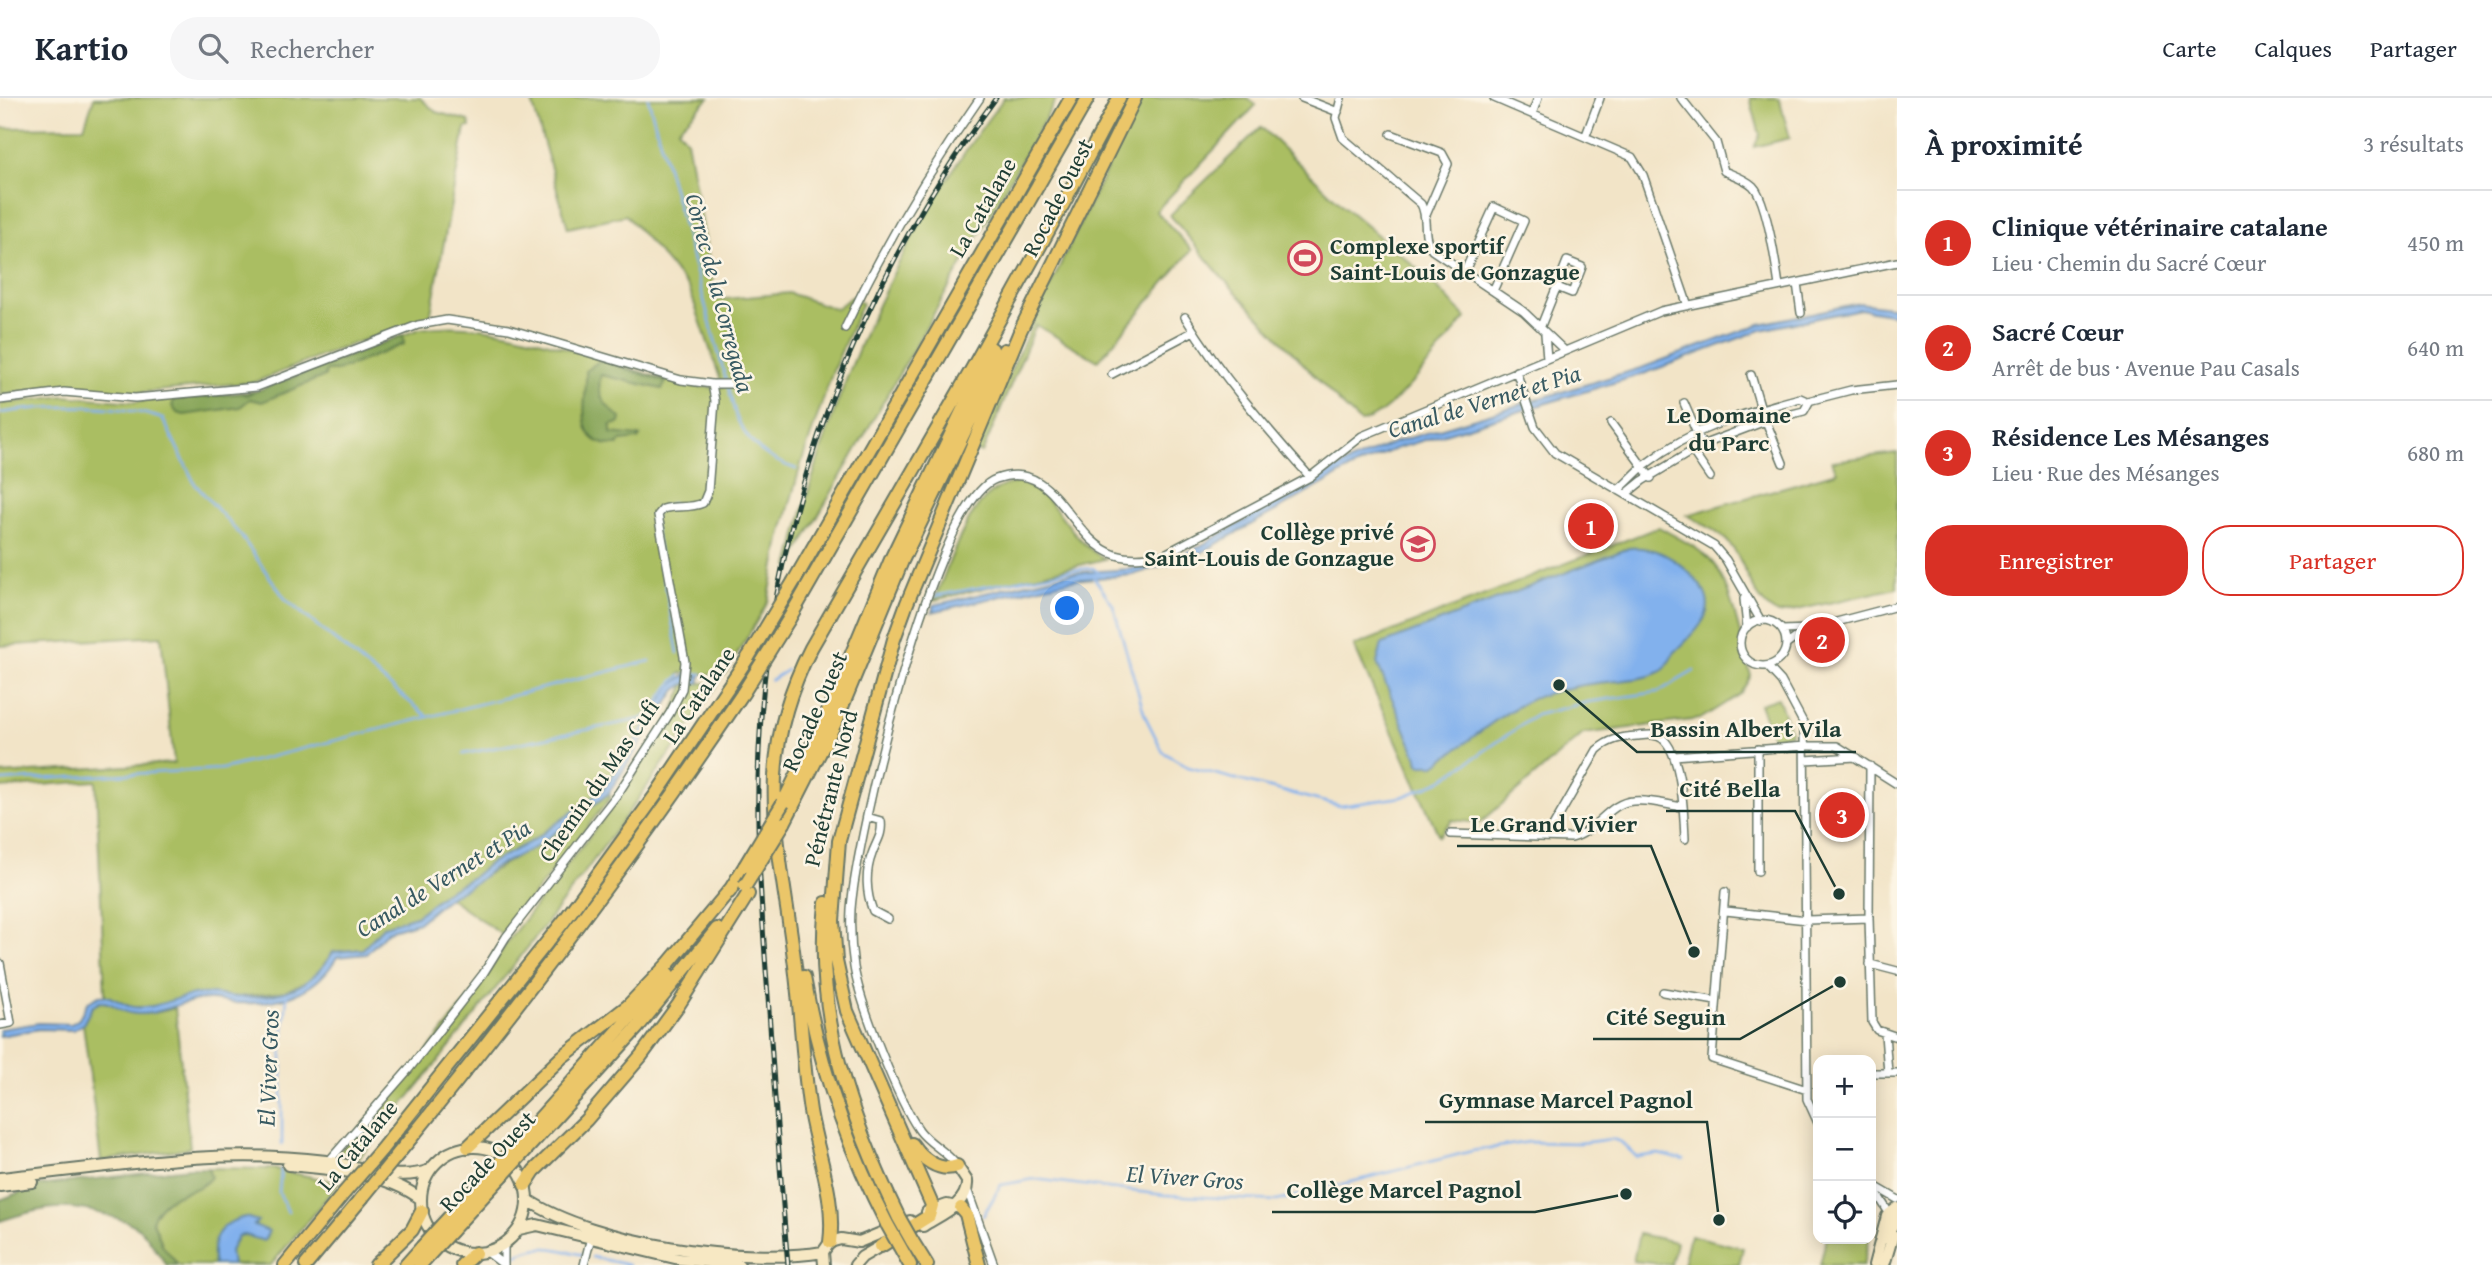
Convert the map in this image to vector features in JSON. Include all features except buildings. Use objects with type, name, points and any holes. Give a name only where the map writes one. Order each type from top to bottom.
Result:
[{"type":"highway","name":"La Catalane","points":[[285,1265],[381,1150],[564,921],[655,796],[749,656],[794,581],[1071,98]]},
{"type":"highway","name":"La Catalane","points":[[306,1265],[576,931],[666,808],[789,619],[1088,98]]},
{"type":"highway","points":[[826,1247],[828,1204],[804,1067],[774,762],[795,679],[1067,197],[1119,98]]},
{"type":"highway","points":[[881,1246],[929,1216],[933,1209],[897,1120],[863,1052],[847,1011],[836,961],[833,921],[839,841],[894,639],[1021,330],[1133,98]]},
{"type":"highway","name":"Rocade Ouest","points":[[406,1265],[426,1251],[677,981],[782,827],[837,719],[876,622],[1006,344],[1133,98]]},
{"type":"highway","name":"Rocade Ouest","points":[[742,889],[745,866],[783,803],[823,723],[892,557],[1067,197]]},
{"type":"highway","name":"Pénétrante Nord","points":[[894,639],[834,839],[824,918],[828,1007],[841,1079],[900,1247],[910,1265]]},
{"type":"highway","name":"Pénétrante Nord","points":[[782,827],[814,1033],[828,1086],[863,1177],[927,1265]]},
{"type":"highway","points":[[468,1147],[553,1064],[628,1006],[742,889]]},
{"type":"highway","points":[[525,1185],[534,1171],[586,1120],[641,1056],[679,1004],[742,889]]},
{"type":"highway","points":[[897,1120],[925,1159],[946,1167],[957,1166]]},
{"type":"highway","points":[[376,1265],[412,1230],[421,1205]]},
{"type":"highway","points":[[954,1206],[966,1214],[979,1265]]},
{"type":"highway","name":"Rocade Ouest","points":[[420,1265],[426,1251]]},
{"type":"highway","points":[[462,1265],[481,1252]]},
{"type":"main road","points":[[0,1178],[184,1157],[249,1156],[328,1162],[396,1176],[417,1175],[430,1170],[450,1153],[468,1147],[486,1148],[503,1156],[517,1168],[528,1200],[519,1229],[504,1244],[481,1252],[447,1246],[431,1230],[421,1205],[407,1189],[370,1177],[319,1168],[240,1162],[188,1163],[0,1186]]},
{"type":"main road","points":[[855,1265],[862,1256],[923,1226],[954,1206],[956,1198],[967,1185],[957,1166]]},
{"type":"main road","points":[[421,1205],[430,1170]]},
{"type":"main road","points":[[528,1200],[576,1224],[690,1252],[789,1259],[846,1241],[870,1240],[933,1209],[954,1206]]},
{"type":"main road","points":[[1874,1265],[1879,1238],[1895,1213]]},
{"type":"main road","points":[[1882,1265],[1886,1235],[1895,1213]]},
{"type":"main road","points":[[519,1229],[537,1225],[679,1259],[739,1265]]},
{"type":"main road","points":[[1882,1265],[1889,1241],[1897,1229]]},
{"type":"main road","points":[[846,1241],[857,1254],[855,1265]]},
{"type":"main road","points":[[824,1265],[826,1247]]},
{"type":"street","points":[[845,328],[900,220],[930,169],[980,98]]},
{"type":"street","points":[[1302,98],[1338,111]]},
{"type":"street","points":[[1341,98],[1337,127],[1343,138],[1421,204],[1426,216],[1426,242],[1432,250],[1493,291],[1564,350]]},
{"type":"street","points":[[1494,98],[1624,152],[1638,164],[1687,303]]},
{"type":"street","points":[[1532,114],[1538,98]]},
{"type":"street","points":[[1586,135],[1600,98]]},
{"type":"street","points":[[1681,98],[1716,142],[1724,171],[1752,185],[1758,192],[1772,242],[1779,286]]},
{"type":"street","points":[[1391,134],[1442,153],[1446,158],[1448,164],[1426,216]]},
{"type":"street","points":[[1464,273],[1494,207],[1524,221],[1493,291]]},
{"type":"street","points":[[1547,358],[1543,330],[1557,287],[1567,261],[1582,267],[1572,293],[1557,287]]},
{"type":"street","points":[[957,1166],[920,1132],[910,1117],[873,1027],[855,970],[851,910],[867,817],[920,620],[967,506],[984,485],[993,479],[1021,475],[1048,487],[1086,538],[1099,547],[1117,555],[1139,559],[1163,555],[1310,477],[1362,436],[1564,350],[1687,303],[1897,262]]},
{"type":"street","points":[[1797,283],[1801,313]]},
{"type":"street","points":[[1185,317],[1199,342],[1237,394],[1310,477]]},
{"type":"street","points":[[0,400],[64,392],[135,398],[257,387],[418,325],[447,320],[509,329],[681,380],[739,384]]},
{"type":"street","points":[[1112,374],[1194,331]]},
{"type":"street","points":[[1516,371],[1529,412],[1544,441],[1555,453],[1714,546],[1726,560],[1743,595],[1761,621]]},
{"type":"street","points":[[1751,375],[1761,409],[1768,420],[1783,463]]},
{"type":"street","name":"Chemin du Mas Cufi","points":[[328,1162],[409,1069],[483,974],[506,937],[619,792],[670,713],[682,689],[685,672],[680,628],[658,515],[669,507],[697,506],[703,503],[708,491],[715,401],[712,384]]},
{"type":"street","points":[[1622,492],[1643,466],[1696,433],[1731,417],[1800,398],[1808,401],[1851,390],[1897,385]]},
{"type":"street","points":[[1622,492],[1651,478],[1702,445],[1768,420],[1804,411],[1808,407],[1808,401]]},
{"type":"street","points":[[1684,403],[1702,445]]},
{"type":"street","points":[[1611,423],[1651,478]]},
{"type":"street","points":[[1693,452],[1710,477]]},
{"type":"street","points":[[1743,595],[1747,627],[1741,639],[1742,652],[1752,663],[1767,666],[1777,662]]},
{"type":"street","points":[[1782,630],[1810,629],[1897,606]]},
{"type":"street","points":[[1747,627],[1761,621],[1773,623],[1782,630],[1786,645]]},
{"type":"street","points":[[1781,681],[1777,662],[1786,645],[1810,629]]},
{"type":"street","points":[[1767,666],[1781,681],[1804,724],[1807,1099],[1816,1118]]},
{"type":"street","points":[[1547,837],[1597,750],[1605,743],[1622,737],[1654,735],[1662,738],[1674,756],[1683,807],[1685,839]]},
{"type":"street","points":[[1674,756],[1837,746],[1897,784]]},
{"type":"street","points":[[1758,749],[1758,871]]},
{"type":"street","points":[[1805,760],[1856,757]]},
{"type":"street","points":[[1870,766],[1869,918],[1872,1022],[1877,1030],[1897,1037]]},
{"type":"street","points":[[1451,834],[1547,837],[1584,835],[1620,805],[1631,800],[1683,807]]},
{"type":"street","points":[[867,817],[881,821],[882,829],[870,860],[867,898],[873,911],[888,919]]},
{"type":"street","points":[[1725,892],[1726,911],[1712,1059],[1807,1090]]},
{"type":"street","points":[[1726,911],[1807,920],[1869,918]]},
{"type":"street","points":[[0,963],[11,1023],[0,1025]]},
{"type":"street","points":[[1870,964],[1897,971]]},
{"type":"street","points":[[1663,992],[1716,1001]]},
{"type":"street","points":[[1885,1034],[1888,1073]]},
{"type":"street","points":[[1876,1073],[1897,1073]]},
{"type":"street","points":[[1808,1075],[1813,1074]]},
{"type":"street","points":[[967,1185],[994,1265]]},
{"type":"street","points":[[1876,1187],[1897,1199]]},
{"type":"street","points":[[1876,1190],[1895,1213]]},
{"type":"street","points":[[584,1265],[591,1237]]},
{"type":"street","points":[[481,1252],[504,1265],[504,1244]]},
{"type":"green space","points":[[94,98],[420,98],[436,112],[469,121],[470,127],[465,128],[430,318],[352,344],[255,382],[135,393],[63,387],[0,395],[0,128],[84,127]]},
{"type":"green space","points":[[531,98],[709,98],[678,129],[687,140],[716,300],[789,293],[836,309],[851,297],[862,303],[834,368],[801,464],[780,539],[768,602],[725,675],[681,673],[603,790],[532,841],[490,863],[473,877],[445,892],[416,916],[384,926],[363,949],[333,952],[313,979],[283,992],[237,997],[197,994],[153,1007],[131,1007],[105,995],[96,781],[0,788],[0,774],[174,763],[161,636],[0,646],[0,404],[64,396],[135,402],[257,391],[419,329],[447,326],[503,331],[558,345],[681,384],[723,387],[689,288],[626,215],[568,228]]},
{"type":"green space","points":[[1004,98],[1057,98],[789,567],[824,441],[871,320],[899,262],[931,206]]},
{"type":"green space","points":[[1142,98],[1247,98],[1256,105],[1156,211],[1192,250],[1098,361],[1036,325],[982,453],[975,451],[1035,317]]},
{"type":"green space","points":[[1750,98],[1779,98],[1790,138],[1754,147],[1760,135]]},
{"type":"green space","name":"Complexe sportif Saint-Louis de Gonzague","points":[[1261,127],[1342,205],[1427,277],[1466,318],[1401,395],[1373,418],[1360,422],[1341,404],[1221,276],[1170,215]]},
{"type":"green space","points":[[403,335],[404,344],[337,371],[326,371],[325,376],[262,402],[250,399],[240,407],[184,415],[177,413],[172,406],[174,400],[242,393],[246,395]]},
{"type":"green space","points":[[600,360],[666,382],[662,389],[601,375],[599,389],[603,400],[621,418],[620,423],[611,425],[611,433],[640,436],[638,439],[621,441],[618,445],[603,444],[587,430],[584,407],[586,371]]},
{"type":"green space","points":[[1897,453],[1897,588],[1779,614],[1762,602],[1729,543],[1715,531],[1687,515],[1837,472],[1832,461]]},
{"type":"green space","points":[[1020,483],[1045,498],[1081,541],[1105,559],[934,600],[956,546],[976,509],[988,495],[1003,486]]},
{"type":"green space","points":[[1659,527],[1705,555],[1722,578],[1751,676],[1740,694],[1700,719],[1583,734],[1480,823],[1452,820],[1439,836],[1354,646]]},
{"type":"green space","points":[[695,682],[717,685],[589,867],[453,1043],[359,1158],[338,1153],[412,1071],[486,976],[509,939],[617,801],[668,723],[685,684]]},
{"type":"green space","points":[[1778,698],[1791,733],[1773,739],[1760,704]]},
{"type":"green space","points":[[608,794],[611,797],[502,935],[449,897],[550,836]]},
{"type":"green space","points":[[100,1002],[142,1013],[175,1008],[190,1148],[101,1161],[83,1024],[92,1007]]},
{"type":"green space","points":[[208,1168],[275,1169],[339,1183],[271,1265],[178,1265],[163,1246],[152,1220],[169,1199],[210,1177]]},
{"type":"green space","points":[[208,1168],[211,1177],[198,1188],[165,1202],[152,1220],[163,1246],[178,1265],[167,1265],[137,1227],[91,1211],[53,1208],[0,1221],[0,1200],[37,1186]]},
{"type":"green space","points":[[1639,1234],[1676,1242],[1671,1265],[1633,1261]]},
{"type":"green space","points":[[1690,1235],[1743,1248],[1739,1265],[1683,1265]]},
{"type":"green space","points":[[1825,1244],[1868,1244],[1863,1265],[1820,1265]]},
{"type":"water","name":"Canal de Vernet et Pia","points":[[1859,303],[1897,308],[1897,315],[1860,309],[1761,330],[1646,373],[1395,449],[1348,470],[1195,556],[1132,575],[1072,580],[932,612],[934,605],[1071,573],[1131,569],[1193,550],[1345,464],[1393,443],[1644,367],[1760,324]]},
{"type":"water","points":[[1629,548],[1651,549],[1677,562],[1696,580],[1708,602],[1703,621],[1673,654],[1665,668],[1647,677],[1583,685],[1534,698],[1504,715],[1435,765],[1420,765],[1377,663],[1382,644]]},
{"type":"water","name":"Canal de Vernet et Pia","points":[[684,676],[701,676],[699,683],[685,684],[676,690],[608,794],[534,848],[493,868],[477,882],[449,897],[419,922],[388,931],[366,954],[337,957],[318,980],[294,995],[251,1003],[203,1000],[147,1014],[130,1013],[100,1002],[92,1007],[83,1024],[73,1030],[39,1029],[0,1036],[0,1029],[39,1023],[71,1024],[79,1019],[87,1003],[99,996],[128,1006],[142,1007],[192,995],[253,997],[293,989],[315,975],[333,952],[363,949],[384,926],[416,916],[445,892],[473,877],[490,863],[532,841],[603,790],[671,685]]},
{"type":"water","points":[[245,1217],[258,1221],[254,1225],[269,1231],[264,1241],[245,1235],[238,1236],[230,1251],[232,1265],[214,1265],[213,1248],[218,1234],[228,1224]]},
{"type":"waterway","name":"Còrrec de la Corregada","points":[[648,98],[736,416],[746,435],[760,450],[776,461],[796,469]]},
{"type":"waterway","points":[[0,413],[82,407],[124,410],[163,419],[195,484],[241,536],[286,600],[427,716]]},
{"type":"waterway","points":[[673,503],[656,511],[653,520],[678,653]]},
{"type":"waterway","points":[[935,596],[1071,570],[1093,568],[1099,573]]},
{"type":"waterway","points":[[1093,576],[1113,605],[1145,716],[1163,752],[1188,767],[1340,806],[1402,797],[1441,781],[1536,715],[1588,702],[1658,692],[1694,671]]},
{"type":"waterway","points":[[0,781],[222,769],[650,661]]},
{"type":"waterway","points":[[771,680],[787,670]]},
{"type":"waterway","points":[[687,674],[702,674]]},
{"type":"waterway","points":[[463,754],[642,719],[653,710],[669,686],[680,676]]},
{"type":"waterway","name":"El Viver Gros","points":[[282,1144],[282,1047],[287,997]]},
{"type":"waterway","name":"El Viver Gros","points":[[983,1216],[1001,1185],[1034,1179],[1165,1195],[1277,1201],[1472,1151],[1529,1142],[1580,1143],[1612,1139],[1621,1142],[1637,1157],[1658,1154],[1684,1160]]},
{"type":"waterway","name":"El Viver Gros","points":[[281,1169],[279,1192],[288,1212]]},
{"type":"waterway","name":"El Viver Gros","points":[[512,1257],[539,1248],[583,1255]]},
{"type":"waterway","name":"El Viver Gros","points":[[592,1257],[629,1265]]},
{"type":"railway","points":[[788,1265],[764,935],[758,812],[759,751],[766,663],[781,576],[801,490],[829,407],[862,326],[901,247],[946,171],[996,98]]},
{"type":"place","name":"Complexe sportif Saint-Louis de Gonzague","points":[[1305,258]]},
{"type":"place","name":"Clinique vétérinaire catalane","points":[[1591,526]]},
{"type":"place","name":"Collège privé Saint-Louis de Gonzague","points":[[1418,544]]},
{"type":"place","name":"Sacré Cœur","points":[[1822,640]]},
{"type":"place","name":"Bassin Albert Vila","points":[[1559,685]]},
{"type":"place","name":"Résidence Les Mésanges","points":[[1842,815]]},
{"type":"place","name":"Cité Bella","points":[[1839,894]]},
{"type":"place","name":"Le Grand Vivier","points":[[1694,952]]},
{"type":"place","name":"Cité Seguin","points":[[1840,982]]},
{"type":"place","name":"Collège Marcel Pagnol","points":[[1626,1194]]},
{"type":"place","name":"Gymnase Marcel Pagnol","points":[[1719,1220]]},
{"type":"district","name":"Le Domaine du Parc","points":[[1729,428]]}]
